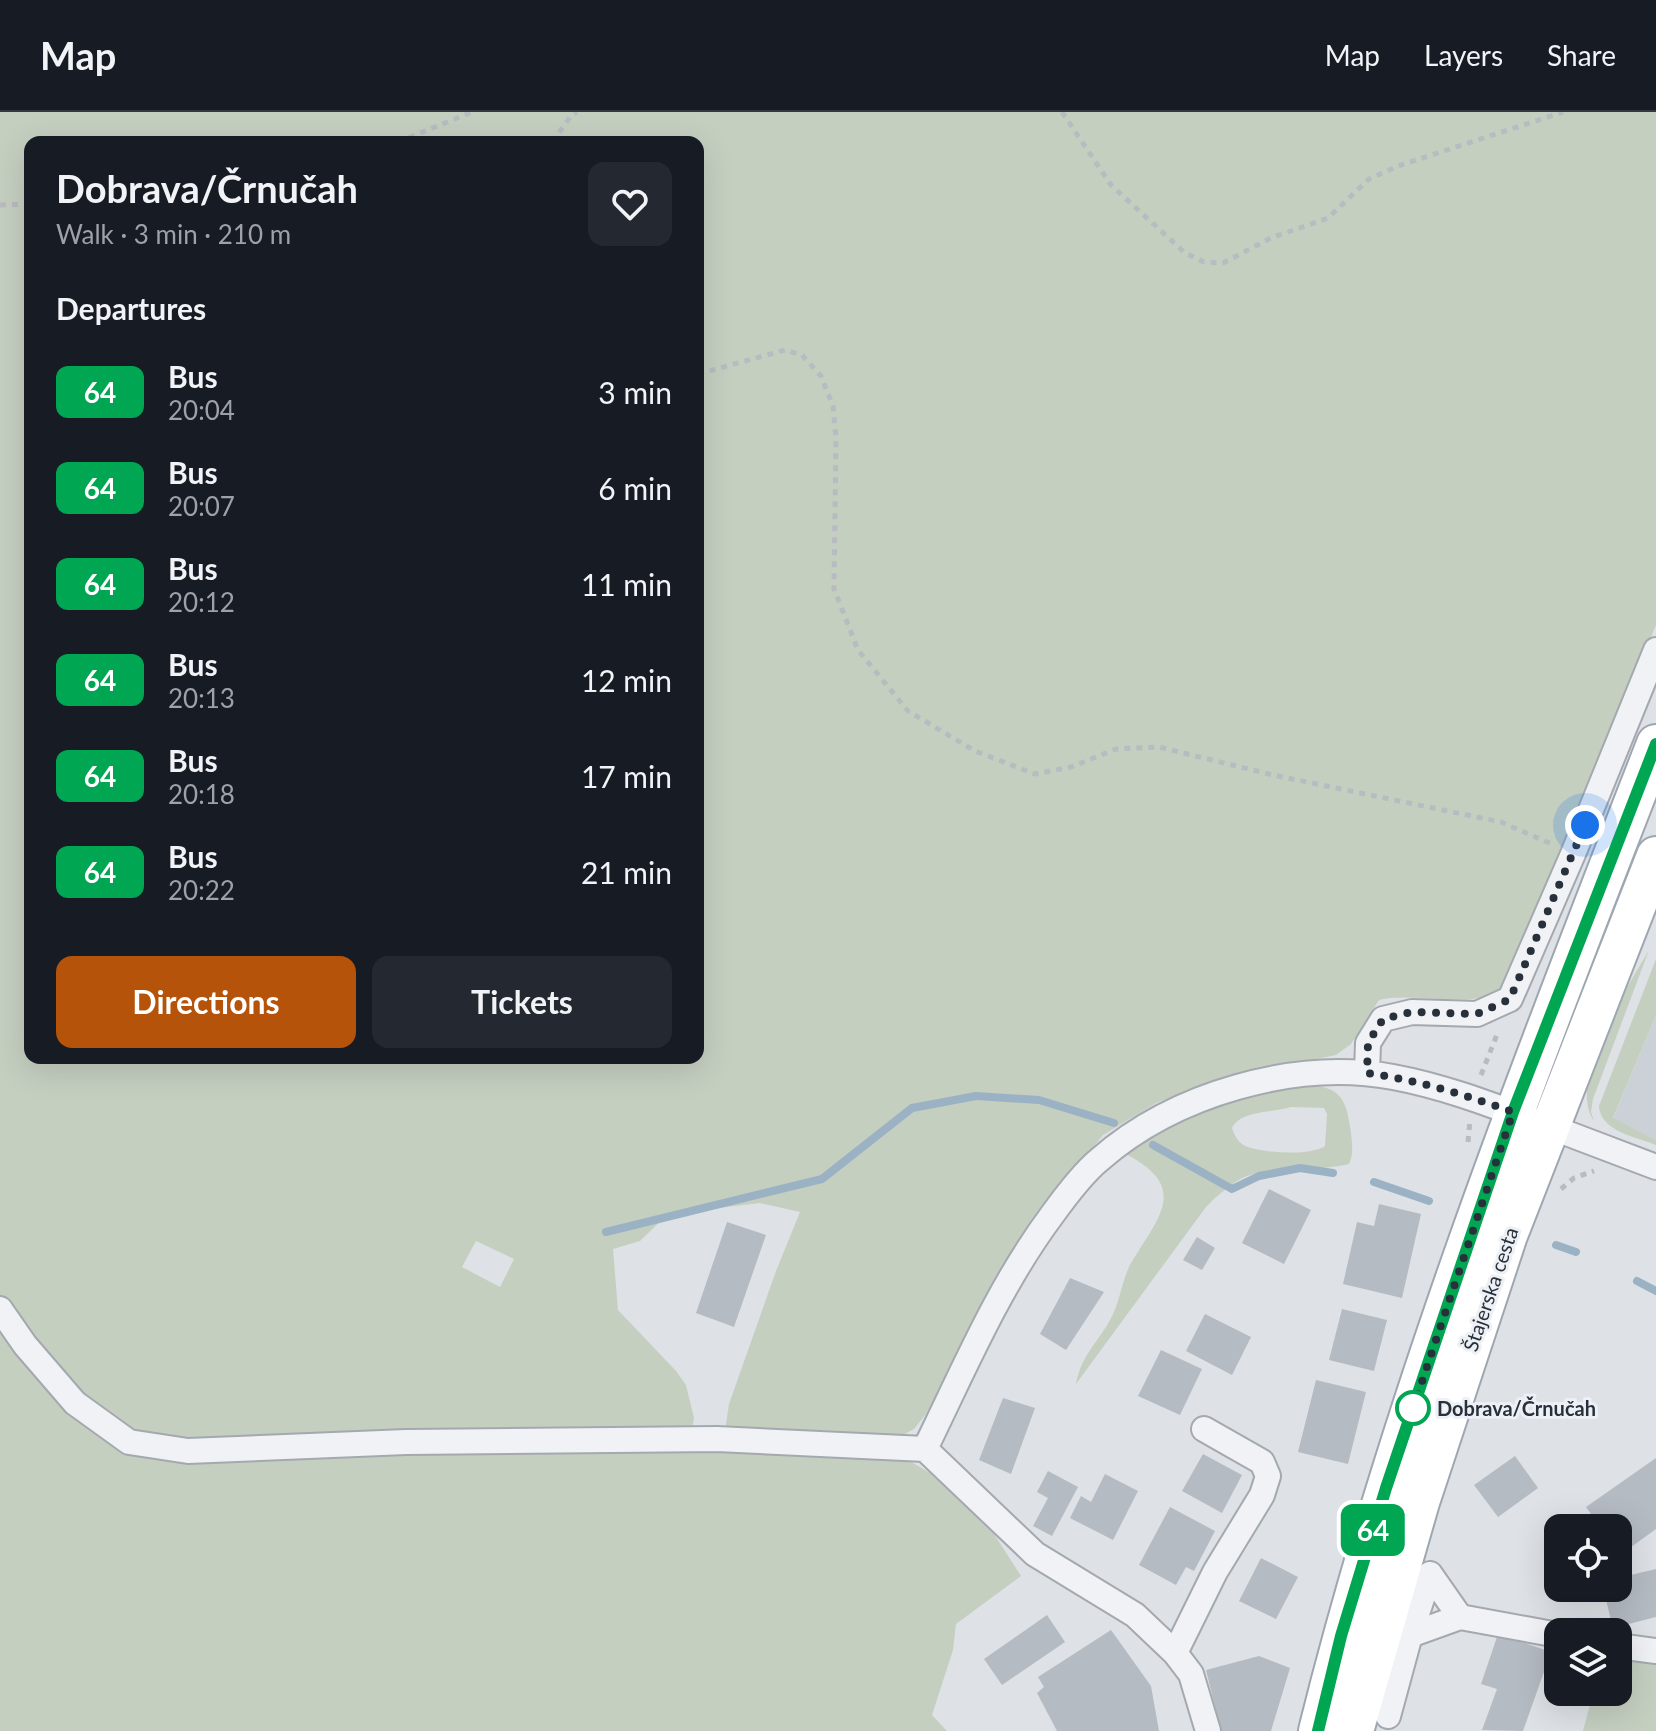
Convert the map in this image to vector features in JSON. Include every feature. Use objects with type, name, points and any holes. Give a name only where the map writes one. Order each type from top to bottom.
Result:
[{"type":"main road","name":"Štajerska cesta","points":[[1318,1731],[1341,1636],[1386,1488],[1513,1112],[1656,744]]},
{"type":"main road","name":"Štajerska cesta","points":[[1371,1724],[1420,1502],[1443,1429],[1508,1235],[1656,856]]},
{"type":"street","points":[[1367,1073],[1368,1043],[1383,1019],[1412,1012],[1477,1014],[1510,999],[1656,650]]},
{"type":"street","points":[[925,1449],[993,1309],[1051,1215],[1098,1160],[1162,1115],[1224,1091],[1295,1075],[1335,1071],[1367,1073],[1476,1098],[1656,1167]]},
{"type":"street","points":[[0,1309],[25,1345],[75,1403],[129,1442],[188,1451],[406,1442],[717,1439],[925,1449],[1035,1554],[1135,1615],[1175,1653],[1191,1674],[1208,1731]]},
{"type":"street","points":[[1175,1653],[1215,1572],[1262,1495],[1268,1476],[1262,1462],[1204,1429]]},
{"type":"street","points":[[1371,1724],[1410,1635],[1430,1574],[1460,1617]]},
{"type":"street","points":[[1410,1635],[1460,1617],[1544,1632]]},
{"type":"street","points":[[1632,1648],[1656,1651]]},
{"type":"path","points":[[413,136],[472,112]]},
{"type":"path","points":[[556,136],[577,112]]},
{"type":"path","points":[[1062,112],[1111,185],[1185,253],[1204,262],[1223,263],[1271,238],[1328,218],[1369,179],[1398,166],[1563,112]]},
{"type":"path","points":[[0,205],[24,204]]},
{"type":"path","points":[[704,372],[785,350],[802,355],[821,376],[833,406],[836,438],[834,589],[858,650],[908,711],[975,751],[1035,774],[1071,767],[1116,749],[1159,747],[1273,775],[1501,822],[1573,854]]},
{"type":"path","points":[[1480,1078],[1510,999]]},
{"type":"path","points":[[1558,1194],[1574,1178],[1588,1171],[1600,1171]]},
{"type":"shaded area","points":[[1656,1015],[1656,1140],[1613,1119]]},
{"type":"green space","points":[[0,112],[1656,112],[1656,625],[1511,974],[1499,990],[1474,999],[1409,997],[1379,1000],[1351,1044],[1336,1055],[1223,1078],[1156,1103],[1103,1135],[1027,1231],[996,1282],[926,1414],[914,1429],[903,1435],[725,1431],[729,1404],[800,1212],[760,1203],[668,1214],[640,1241],[613,1249],[618,1310],[686,1385],[694,1418],[691,1435],[163,1442],[138,1438],[82,1397],[43,1353],[0,1296]],"holes":[[[476,1241],[514,1259],[500,1287],[462,1267]]]},
{"type":"green space","points":[[1649,950],[1593,1099],[1591,1112],[1594,1121],[1587,1104],[1594,1059],[1615,1010]]},
{"type":"green space","points":[[1656,959],[1656,1015],[1613,1118],[1656,1140],[1656,1145],[1612,1127],[1601,1115],[1599,1106]]},
{"type":"green space","points":[[1299,1084],[1332,1090],[1343,1101],[1352,1149],[1349,1164],[1259,1173],[1241,1179],[1225,1190],[1206,1207],[1076,1384],[1086,1357],[1113,1313],[1128,1269],[1159,1217],[1163,1204],[1163,1191],[1158,1179],[1126,1154],[1204,1110]],"holes":[[[1291,1107],[1324,1108],[1327,1114],[1325,1146],[1310,1151],[1277,1152],[1248,1147],[1238,1140],[1232,1128],[1242,1118],[1258,1113]]]},
{"type":"green space","points":[[0,1322],[120,1450],[495,1449],[637,1452],[768,1449],[875,1453],[913,1463],[937,1477],[985,1520],[1021,1576],[956,1624],[953,1650],[932,1715],[947,1731],[0,1731]]},
{"type":"green space","points":[[1632,1654],[1656,1656],[1656,1731],[1583,1731],[1590,1706],[1632,1706]]},
{"type":"building","points":[[1269,1189],[1311,1210],[1284,1264],[1242,1243]]},
{"type":"building","points":[[1379,1204],[1421,1214],[1402,1298],[1343,1284],[1357,1222],[1374,1226]]},
{"type":"building","points":[[727,1222],[766,1235],[734,1327],[696,1313]]},
{"type":"building","points":[[1197,1237],[1215,1248],[1202,1270],[1183,1260]]},
{"type":"building","points":[[1070,1278],[1104,1292],[1066,1350],[1040,1334]]},
{"type":"building","points":[[1342,1309],[1387,1320],[1374,1371],[1329,1360]]},
{"type":"building","points":[[1205,1314],[1251,1337],[1232,1375],[1186,1351]]},
{"type":"building","points":[[1161,1350],[1202,1369],[1180,1415],[1138,1396]]},
{"type":"building","points":[[1316,1380],[1366,1392],[1348,1464],[1298,1452]]},
{"type":"building","points":[[1003,1398],[1035,1408],[1011,1474],[979,1460]]},
{"type":"building","points":[[1203,1454],[1242,1475],[1222,1513],[1182,1491]]},
{"type":"building","points":[[1515,1456],[1538,1488],[1498,1517],[1474,1485]]},
{"type":"building","points":[[1656,1458],[1656,1529],[1632,1546],[1632,1514],[1591,1514],[1586,1507]]},
{"type":"building","points":[[1048,1471],[1078,1487],[1052,1536],[1033,1526],[1048,1498],[1037,1492]]},
{"type":"building","points":[[1105,1474],[1138,1491],[1113,1540],[1070,1518],[1081,1496],[1091,1502]]},
{"type":"building","points":[[1170,1507],[1215,1531],[1194,1571],[1186,1567],[1176,1585],[1139,1565]]},
{"type":"building","points":[[1261,1558],[1298,1577],[1276,1619],[1239,1601]]},
{"type":"building","points":[[1656,1569],[1656,1617],[1632,1623],[1632,1618],[1610,1618],[1606,1602],[1632,1602],[1632,1575]]},
{"type":"building","points":[[1047,1615],[1065,1642],[1002,1685],[984,1659]]},
{"type":"building","points":[[1111,1630],[1151,1686],[1159,1731],[1057,1731],[1037,1693],[1044,1687],[1038,1677]]},
{"type":"building","points":[[1498,1634],[1544,1650],[1544,1672],[1523,1731],[1482,1730],[1497,1689],[1481,1684]]},
{"type":"building","points":[[1259,1656],[1290,1668],[1271,1731],[1221,1731],[1206,1670]]},
{"type":"waterway","points":[[606,1232],[822,1179],[912,1108],[976,1096],[1039,1100],[1114,1123]]},
{"type":"waterway","points":[[1153,1145],[1232,1189],[1259,1176],[1300,1168],[1333,1173]]},
{"type":"waterway","points":[[1374,1182],[1429,1201]]},
{"type":"waterway","points":[[1556,1245],[1576,1252]]},
{"type":"waterway","points":[[1637,1281],[1656,1291]]},
{"type":"bus line","name":"64","points":[[1318,1731],[1341,1636],[1386,1488],[1513,1112],[1656,744]]},
{"type":"place","name":"Dobrava/Črnučah","points":[[1413,1408]]},
{"type":"route","points":[[1413,1408],[1513,1112],[1476,1098],[1367,1073],[1368,1043],[1383,1019],[1412,1012],[1477,1014],[1510,999],[1585,825]]}]
